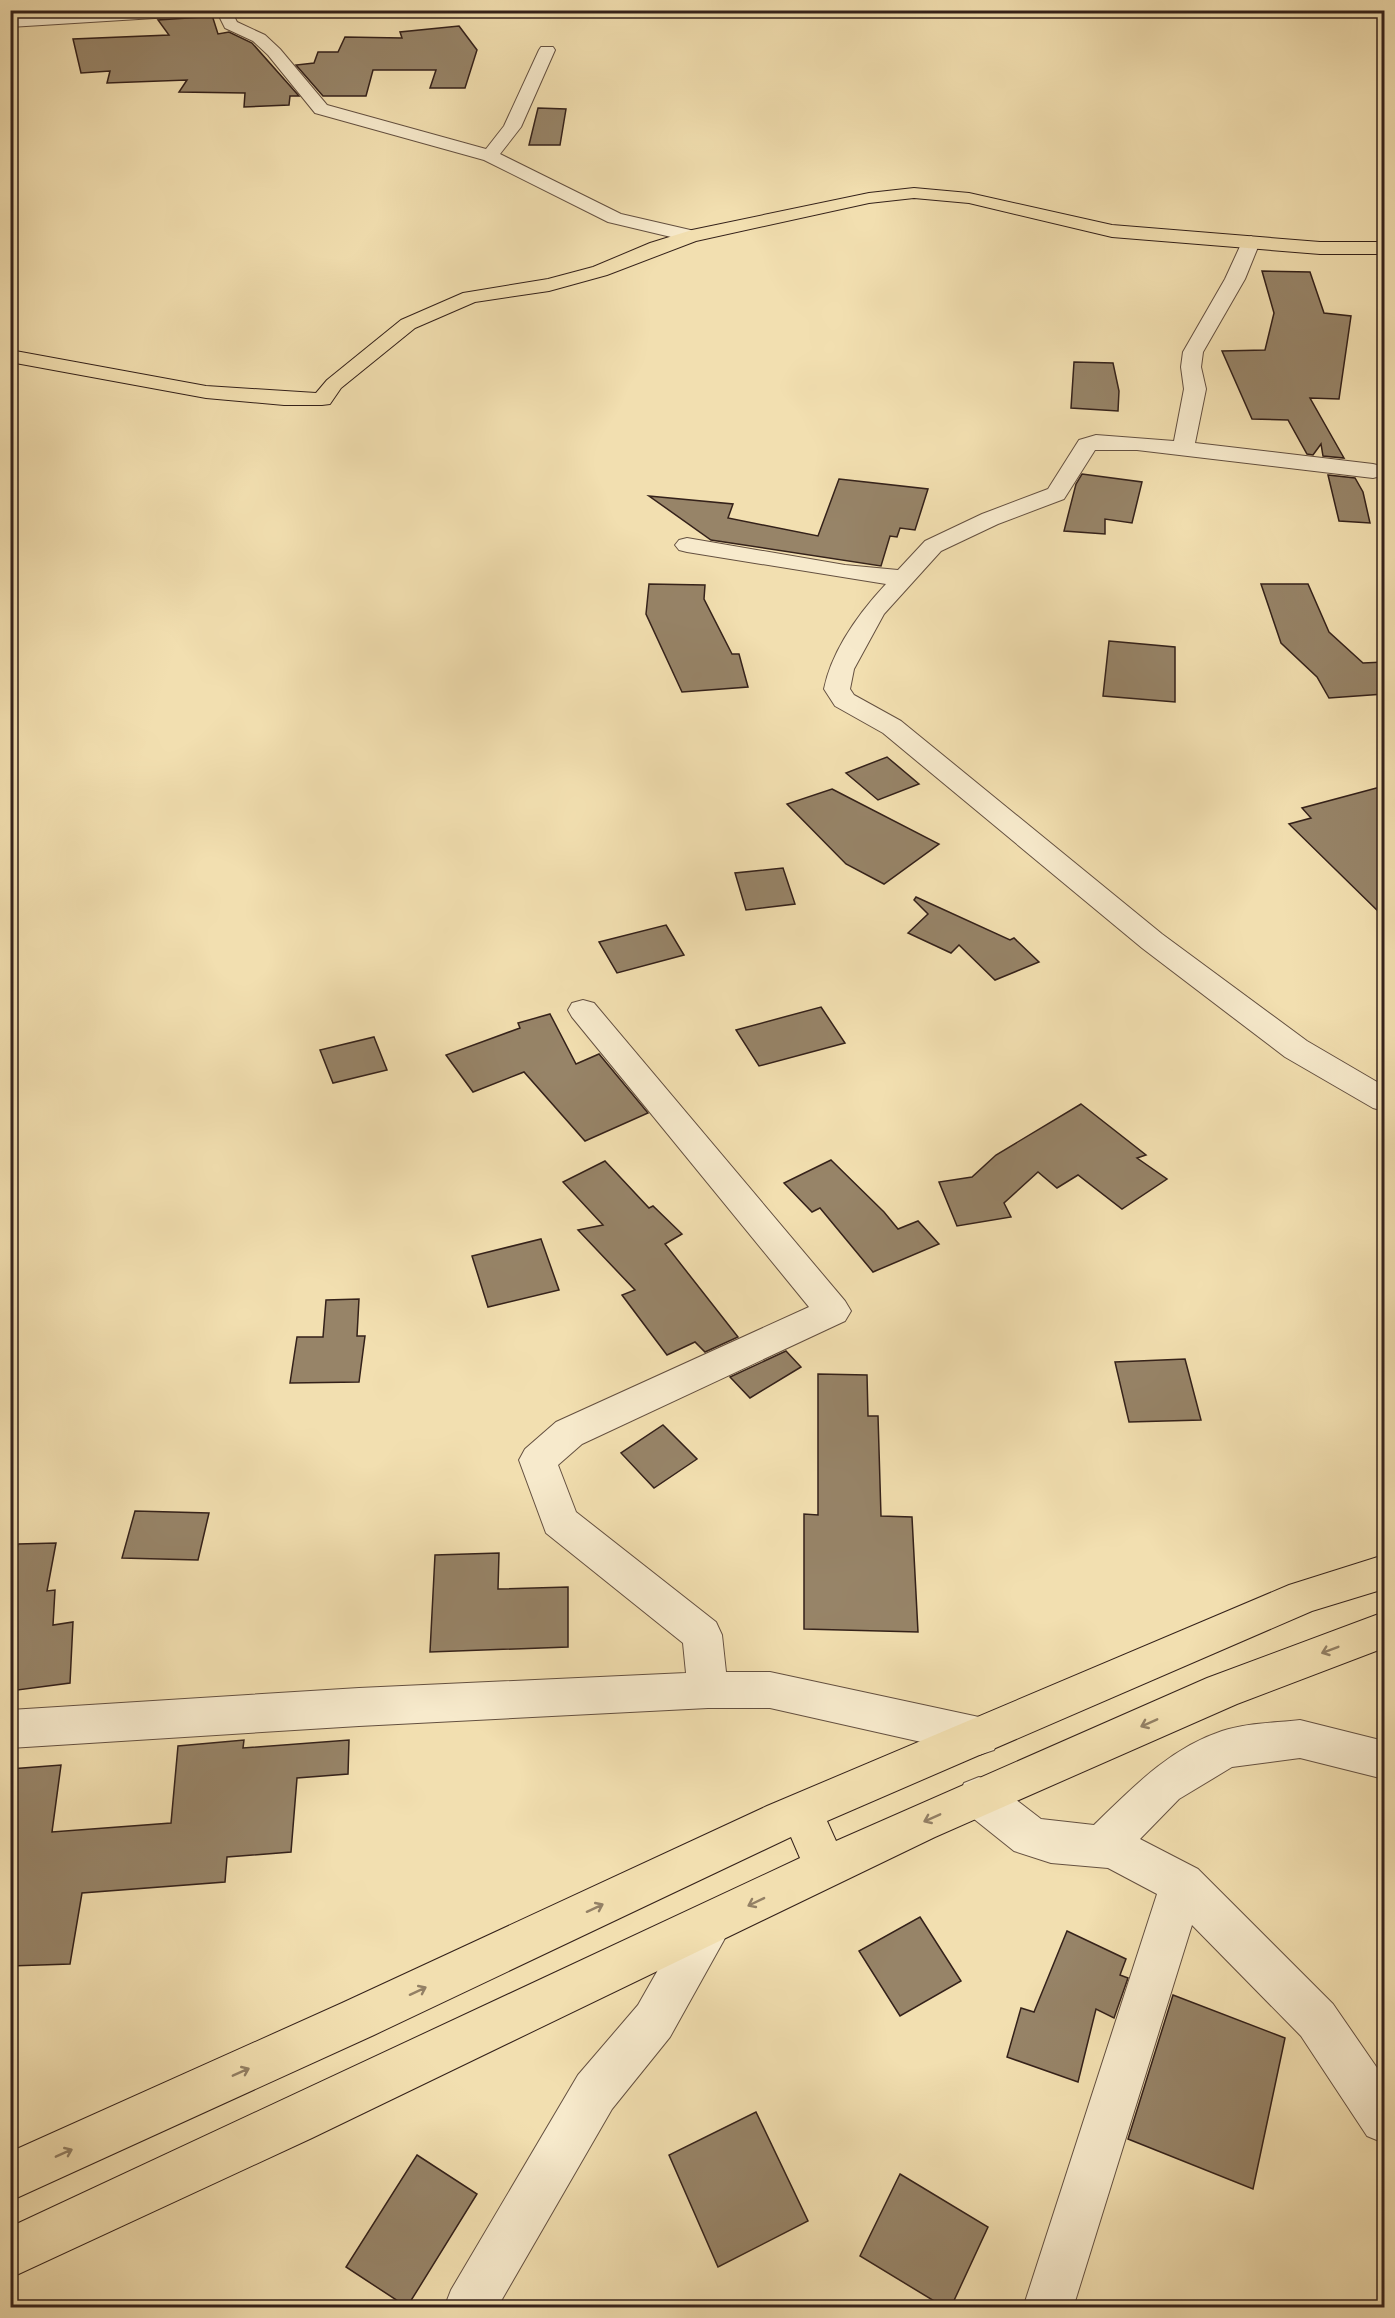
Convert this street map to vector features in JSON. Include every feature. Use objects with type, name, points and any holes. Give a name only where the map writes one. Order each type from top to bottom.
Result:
[{"type":"main road","points":[[10,356],[225,394],[278,401],[322,399],[334,384],[408,324],[470,297],[549,285],[600,271],[657,247],[692,236],[869,198],[914,193],[969,198],[1112,231],[1320,248],[1384,248]]},
{"type":"main road","points":[[10,2177],[358,2019],[801,1812],[1303,1597],[1384,1572]]},
{"type":"main road","points":[[10,2253],[979,1797],[1222,1691],[1384,1630]]},
{"type":"main road","points":[[801,1812],[826,1869]]},
{"type":"street","points":[[10,22],[203,10]]},
{"type":"street","points":[[223,10],[231,25],[259,38],[274,52],[321,109],[489,156],[615,218],[692,236]]},
{"type":"street","points":[[489,156],[512,127],[547,50]]},
{"type":"street","points":[[1183,448],[1195,389],[1191,368],[1193,352],[1209,329],[1251,242]]},
{"type":"street","points":[[1373,471],[1114,441],[1087,445],[1056,494],[990,519],[933,546],[901,578],[874,611],[841,669],[837,689],[844,700],[892,727],[1152,940],[1296,1049],[1384,1100]]},
{"type":"street","points":[[687,545],[845,572],[901,578]]},
{"type":"street","points":[[583,1010],[833,1311],[569,1433],[538,1460],[560,1522],[702,1635],[708,1690]]},
{"type":"street","points":[[10,1729],[359,1707],[708,1690],[770,1690],[979,1736]]},
{"type":"street","points":[[1101,1848],[1164,1785],[1225,1749],[1300,1739],[1384,1760]]},
{"type":"street","points":[[979,1797],[1029,1836],[1051,1842],[1113,1848],[1182,1884],[1317,2020],[1384,2120]]},
{"type":"street","points":[[1048,2307],[1182,1884]]},
{"type":"street","points":[[469,2307],[595,2092],[654,2021],[708,1925]]},
{"type":"building","points":[[211,12],[218,34],[229,32],[252,43],[299,96],[290,96],[289,105],[244,107],[245,93],[179,92],[187,80],[107,83],[110,71],[81,73],[73,39],[169,35],[158,20],[203,17]]},
{"type":"building","points":[[459,26],[477,50],[465,88],[430,88],[436,70],[373,70],[366,96],[323,96],[296,65],[314,63],[318,52],[338,52],[345,37],[402,38],[400,32]]},
{"type":"building","points":[[538,108],[566,109],[560,145],[529,145]]},
{"type":"building","points":[[1262,271],[1310,272],[1324,313],[1351,316],[1339,399],[1310,398],[1344,458],[1323,456],[1321,444],[1313,455],[1307,454],[1288,420],[1252,419],[1222,351],[1265,350],[1274,313]]},
{"type":"building","points":[[1074,362],[1113,363],[1119,391],[1118,411],[1071,408]]},
{"type":"building","points":[[1082,474],[1142,482],[1132,523],[1105,519],[1105,534],[1064,531],[1076,484]]},
{"type":"building","points":[[1328,475],[1355,478],[1363,492],[1370,523],[1339,521]]},
{"type":"building","points":[[839,479],[928,489],[915,530],[900,528],[897,537],[890,536],[881,566],[711,540],[649,496],[733,504],[728,518],[818,536]]},
{"type":"building","points":[[649,584],[705,585],[704,599],[732,654],[739,654],[748,687],[682,692],[646,614]]},
{"type":"building","points":[[1261,584],[1308,584],[1329,632],[1363,663],[1384,662],[1384,694],[1329,698],[1317,677],[1281,643]]},
{"type":"building","points":[[1109,641],[1175,647],[1175,702],[1103,696]]},
{"type":"building","points":[[887,757],[919,784],[878,800],[846,773]]},
{"type":"building","points":[[1384,786],[1384,917],[1289,824],[1311,818],[1302,808]]},
{"type":"building","points":[[832,789],[939,844],[884,884],[846,864],[787,804]]},
{"type":"building","points":[[783,868],[795,904],[746,910],[735,873]]},
{"type":"building","points":[[916,897],[1010,940],[1014,938],[1039,962],[995,980],[959,945],[951,953],[908,933],[928,914],[914,900]]},
{"type":"building","points":[[666,925],[684,955],[617,973],[599,942]]},
{"type":"building","points":[[821,1007],[845,1043],[759,1066],[736,1030]]},
{"type":"building","points":[[550,1014],[576,1064],[599,1054],[648,1113],[585,1141],[524,1072],[473,1092],[446,1055],[520,1028],[518,1023]]},
{"type":"building","points":[[374,1037],[387,1070],[333,1083],[320,1050]]},
{"type":"building","points":[[1081,1104],[1146,1155],[1137,1158],[1167,1179],[1122,1209],[1078,1175],[1057,1188],[1038,1172],[1004,1203],[1011,1217],[957,1226],[939,1182],[972,1177],[996,1155]]},
{"type":"building","points":[[831,1160],[898,1229],[918,1221],[939,1244],[873,1272],[820,1208],[812,1212],[784,1183]]},
{"type":"building","points":[[605,1161],[649,1208],[653,1206],[682,1234],[665,1244],[738,1337],[705,1352],[695,1342],[667,1355],[622,1295],[635,1290],[578,1230],[603,1225],[563,1182]]},
{"type":"building","points":[[541,1239],[559,1290],[488,1307],[472,1256]]},
{"type":"building","points":[[359,1299],[357,1336],[365,1336],[359,1382],[290,1383],[297,1337],[323,1337],[326,1300]]},
{"type":"building","points":[[786,1351],[801,1367],[750,1398],[730,1377]]},
{"type":"building","points":[[1185,1359],[1201,1420],[1129,1422],[1115,1362]]},
{"type":"building","points":[[818,1374],[867,1375],[868,1416],[878,1416],[881,1516],[912,1517],[918,1632],[804,1629],[804,1514],[818,1515]]},
{"type":"building","points":[[663,1425],[697,1459],[654,1488],[621,1453]]},
{"type":"building","points":[[135,1511],[209,1513],[198,1560],[122,1558]]},
{"type":"building","points":[[56,1543],[47,1591],[55,1590],[53,1625],[73,1622],[70,1683],[10,1691],[10,1578],[18,1544]]},
{"type":"building","points":[[499,1553],[498,1589],[568,1587],[568,1647],[430,1652],[435,1555]]},
{"type":"building","points":[[244,1740],[243,1748],[349,1740],[348,1774],[297,1778],[291,1852],[227,1857],[225,1882],[82,1893],[70,1964],[10,1966],[10,1769],[61,1765],[52,1832],[171,1823],[178,1746]]},
{"type":"building","points":[[920,1917],[961,1981],[900,2016],[859,1951]]},
{"type":"building","points":[[1067,1931],[1126,1959],[1120,1975],[1128,1978],[1114,2018],[1096,2009],[1078,2082],[1007,2057],[1021,2008],[1034,2012]]},
{"type":"building","points":[[1173,1995],[1285,2038],[1253,2189],[1128,2139]]},
{"type":"building","points":[[756,2112],[808,2221],[718,2267],[669,2155]]},
{"type":"building","points":[[417,2155],[477,2194],[407,2307],[346,2267]]},
{"type":"building","points":[[900,2174],[988,2227],[951,2307],[944,2307],[860,2256]]}]
